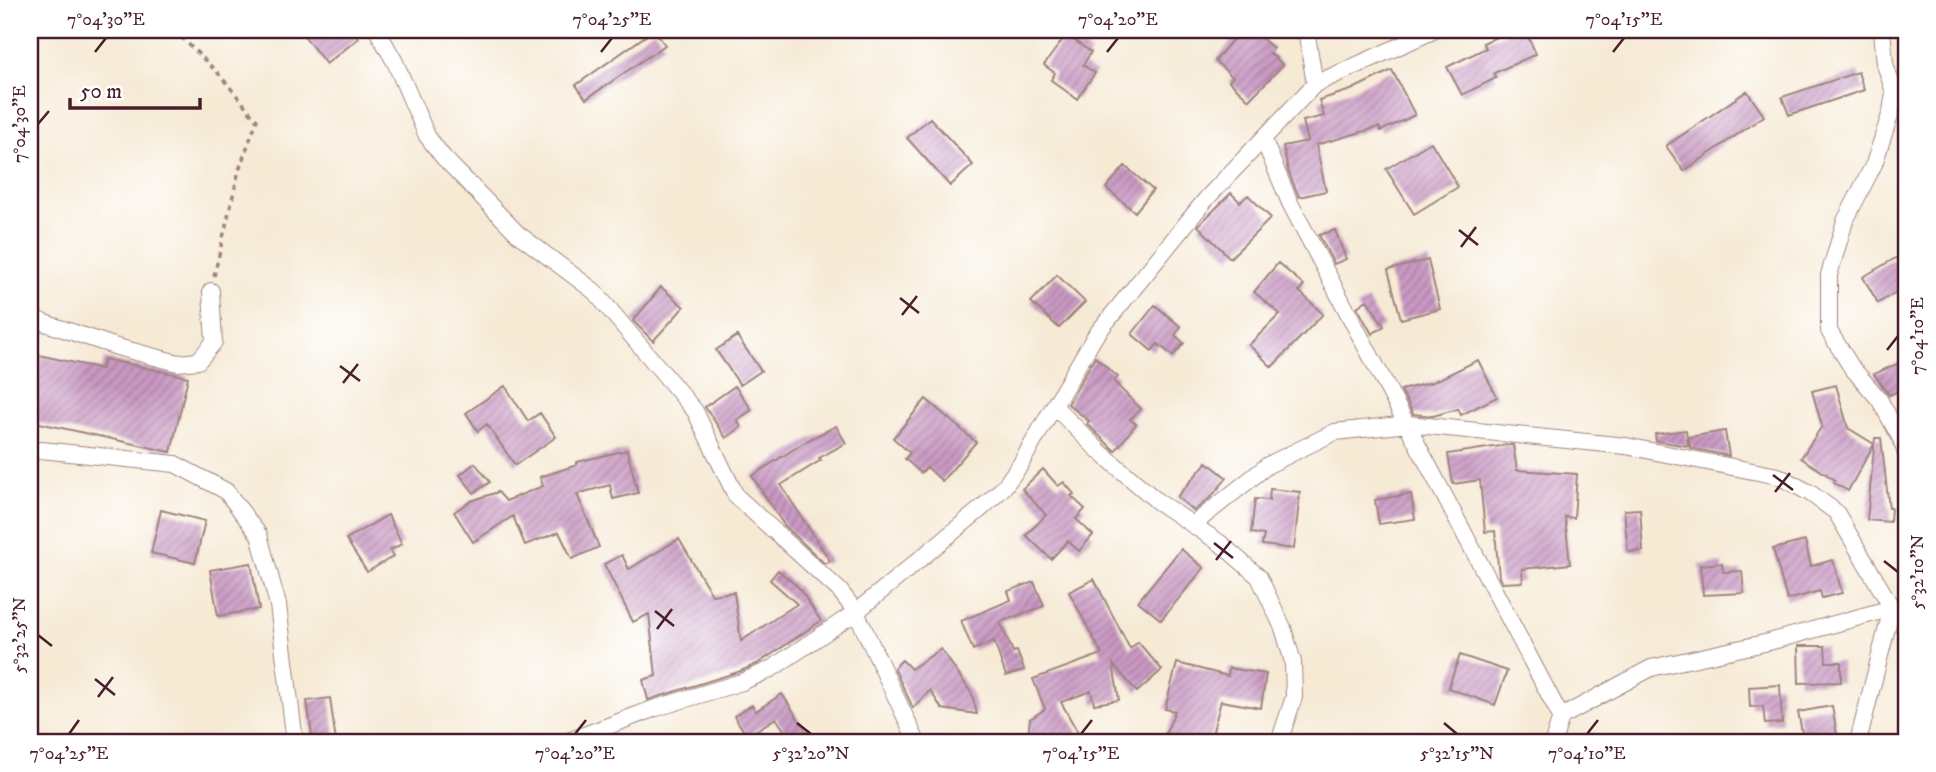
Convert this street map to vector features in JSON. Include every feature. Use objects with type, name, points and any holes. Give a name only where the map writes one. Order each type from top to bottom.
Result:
[{"type":"street","points":[[377,30],[395,62],[427,136],[443,157],[518,234],[594,291],[695,411],[736,496],[839,591],[856,612],[917,742]]},
{"type":"street","points":[[1306,30],[1315,84]]},
{"type":"street","points":[[566,742],[653,709],[743,682],[856,612],[1003,488],[1020,466],[1096,336],[1207,198],[1264,141],[1315,84],[1435,30]]},
{"type":"street","points":[[1882,30],[1885,64],[1894,92],[1891,112],[1874,164],[1845,221],[1829,275],[1829,331],[1852,368],[1879,399],[1902,439],[1906,454]]},
{"type":"street","points":[[1264,141],[1290,203],[1561,717]]},
{"type":"street","points":[[30,315],[42,322],[117,347],[178,363],[198,361],[214,342],[211,291]]},
{"type":"street","points":[[1054,406],[1099,451],[1157,501],[1194,524],[1259,577],[1283,628],[1293,662],[1294,697],[1279,742]]},
{"type":"street","points":[[1194,524],[1268,465],[1335,432],[1408,424],[1626,446],[1778,476],[1810,493],[1836,512],[1899,606]]},
{"type":"street","points":[[30,453],[41,450],[175,464],[226,491],[259,536],[278,604],[295,742]]},
{"type":"street","points":[[1553,742],[1561,717],[1651,668],[1769,642],[1899,606]]},
{"type":"street","points":[[1858,742],[1899,606]]},
{"type":"path","points":[[174,30],[218,73],[257,120],[239,170],[211,291]]},
{"type":"building","points":[[314,30],[353,30],[359,38],[326,64],[305,37]]},
{"type":"building","points":[[654,30],[665,45],[586,99],[576,85]]},
{"type":"building","points":[[1224,30],[1252,30],[1273,48],[1270,53],[1283,65],[1249,100],[1229,81],[1233,77],[1215,61],[1232,40]]},
{"type":"building","points":[[1512,30],[1525,30],[1536,54],[1494,73],[1496,78],[1462,95],[1447,67],[1486,48],[1483,43]]},
{"type":"building","points":[[1066,35],[1091,52],[1083,65],[1095,73],[1077,99],[1051,80],[1055,73],[1044,65]]},
{"type":"building","points":[[1392,70],[1415,115],[1381,131],[1379,127],[1316,145],[1326,191],[1299,197],[1288,171],[1283,146],[1308,141],[1303,121],[1324,116],[1319,100],[1351,90]]},
{"type":"building","points":[[1858,72],[1864,90],[1789,115],[1782,97]]},
{"type":"building","points":[[1747,91],[1764,116],[1684,171],[1666,146]]},
{"type":"building","points":[[930,118],[973,165],[950,186],[907,138]]},
{"type":"building","points":[[1431,142],[1458,187],[1414,214],[1386,169]]},
{"type":"building","points":[[1125,166],[1153,190],[1135,212],[1106,188]]},
{"type":"building","points":[[1231,193],[1240,202],[1248,195],[1271,218],[1230,258],[1198,226]]},
{"type":"building","points":[[1335,230],[1346,259],[1334,264],[1319,235]]},
{"type":"building","points":[[1906,252],[1906,286],[1878,303],[1863,277]]},
{"type":"building","points":[[1428,260],[1440,309],[1401,319],[1388,270]]},
{"type":"building","points":[[1278,263],[1304,285],[1299,291],[1323,314],[1272,367],[1249,345],[1280,314],[1254,292]]},
{"type":"building","points":[[1057,275],[1085,302],[1059,328],[1031,302]]},
{"type":"building","points":[[661,287],[684,307],[653,341],[633,321]]},
{"type":"building","points":[[1367,300],[1384,326],[1372,334],[1357,307]]},
{"type":"building","points":[[1155,305],[1181,327],[1175,335],[1184,343],[1173,356],[1158,344],[1152,351],[1132,334]]},
{"type":"building","points":[[737,336],[761,371],[740,385],[716,350]]},
{"type":"building","points":[[30,353],[102,369],[104,359],[188,377],[171,452],[30,421]]},
{"type":"building","points":[[1095,357],[1118,377],[1114,382],[1141,409],[1130,419],[1136,424],[1115,451],[1087,424],[1089,421],[1068,404]]},
{"type":"building","points":[[1478,360],[1497,397],[1461,415],[1458,409],[1433,416],[1413,414],[1401,390],[1433,382]]},
{"type":"building","points":[[1906,360],[1906,388],[1889,395],[1874,374]]},
{"type":"building","points":[[1836,385],[1848,428],[1874,444],[1848,491],[1801,458],[1822,426],[1812,391]]},
{"type":"building","points":[[505,386],[528,421],[540,413],[556,437],[515,465],[487,424],[478,431],[466,413]]},
{"type":"building","points":[[735,386],[752,410],[737,420],[741,427],[726,438],[705,407]]},
{"type":"building","points":[[926,399],[976,442],[942,481],[927,467],[921,473],[905,459],[910,453],[893,438]]},
{"type":"building","points":[[836,426],[846,443],[781,485],[830,561],[825,564],[784,525],[752,476],[808,440]]},
{"type":"building","points":[[1686,430],[1688,446],[1656,441],[1655,434]]},
{"type":"building","points":[[1725,431],[1729,456],[1690,448],[1689,437]]},
{"type":"building","points":[[1875,438],[1881,438],[1891,508],[1890,522],[1867,520]]},
{"type":"building","points":[[1513,445],[1517,470],[1577,474],[1574,518],[1565,517],[1570,564],[1522,569],[1523,582],[1502,583],[1499,577],[1495,531],[1485,532],[1480,480],[1453,484],[1448,454]]},
{"type":"building","points":[[627,450],[638,493],[613,499],[610,485],[577,494],[599,547],[572,559],[559,532],[525,545],[513,516],[473,542],[454,512],[471,501],[498,492],[506,501],[543,486],[540,477],[577,465],[577,462]]},
{"type":"building","points":[[1207,462],[1227,478],[1211,497],[1194,511],[1177,497]]},
{"type":"building","points":[[475,463],[490,482],[474,493],[460,475]]},
{"type":"building","points":[[1043,469],[1058,486],[1064,482],[1074,494],[1071,496],[1085,509],[1076,519],[1093,535],[1079,551],[1068,541],[1051,559],[1026,535],[1046,515],[1022,489]]},
{"type":"building","points":[[1270,489],[1300,492],[1294,549],[1262,545],[1264,535],[1251,533],[1255,499],[1269,500]]},
{"type":"building","points":[[1411,494],[1415,519],[1379,524],[1375,500]]},
{"type":"building","points":[[1640,509],[1643,551],[1628,552],[1624,510]]},
{"type":"building","points":[[161,510],[205,521],[195,563],[151,553]]},
{"type":"building","points":[[388,515],[402,544],[390,550],[394,556],[367,572],[346,539]]},
{"type":"building","points":[[679,539],[712,595],[734,592],[741,641],[797,604],[770,580],[778,570],[798,587],[821,621],[757,664],[648,700],[643,680],[656,676],[649,614],[633,622],[604,564],[622,555],[629,569]]},
{"type":"building","points":[[1805,541],[1811,566],[1833,560],[1842,593],[1822,598],[1820,591],[1787,600],[1773,549]]},
{"type":"building","points":[[1181,549],[1204,568],[1161,620],[1138,601]]},
{"type":"building","points":[[251,563],[259,609],[218,616],[210,570]]},
{"type":"building","points":[[1722,563],[1723,572],[1742,571],[1744,593],[1703,595],[1700,565]]},
{"type":"building","points":[[1094,579],[1130,649],[1138,642],[1162,670],[1137,692],[1113,664],[1119,700],[1094,704],[1091,691],[1061,702],[1083,742],[1027,742],[1030,719],[1045,709],[1033,679],[1102,654],[1069,592]]},
{"type":"building","points":[[1034,582],[1044,606],[1000,622],[1013,652],[1017,651],[1024,670],[1006,676],[994,641],[973,650],[961,621],[1011,600],[1008,591]]},
{"type":"building","points":[[1798,646],[1825,646],[1826,662],[1841,662],[1841,682],[1799,683]]},
{"type":"building","points":[[941,649],[972,694],[977,714],[942,709],[930,690],[913,708],[894,668],[902,660],[911,669]]},
{"type":"building","points":[[1460,655],[1507,671],[1495,705],[1448,688]]},
{"type":"building","points":[[1177,663],[1228,676],[1229,668],[1266,674],[1261,708],[1221,701],[1210,742],[1162,742],[1175,711],[1165,709]]},
{"type":"building","points":[[1780,685],[1782,723],[1765,724],[1763,706],[1750,707],[1749,687]]},
{"type":"building","points":[[782,694],[807,732],[792,742],[776,718],[747,736],[734,716],[752,705],[756,711]]},
{"type":"building","points":[[330,698],[336,742],[313,742],[307,701]]},
{"type":"building","points":[[1832,706],[1838,741],[1804,742],[1798,712]]}]
